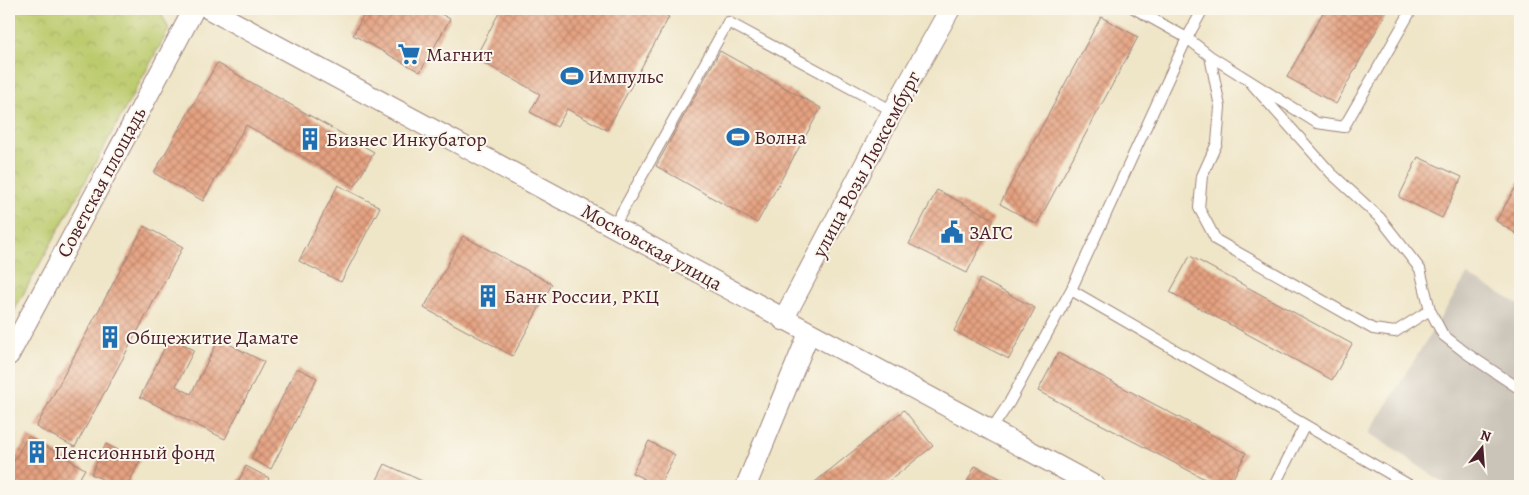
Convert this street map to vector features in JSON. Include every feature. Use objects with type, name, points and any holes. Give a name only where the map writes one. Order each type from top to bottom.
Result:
[{"type":"street","name":"Советская площадь","points":[[9,355],[194,9]]},
{"type":"street","name":"Московская улица","points":[[209,9],[614,226],[783,320],[1095,486]]},
{"type":"street","name":"улица Розы Люксембург","points":[[783,320],[893,111],[950,9]]},
{"type":"street","points":[[746,486],[808,333]]},
{"type":"lane","points":[[1135,9],[1187,38],[1210,56],[1317,123],[1344,127],[1412,9]]},
{"type":"lane","points":[[991,430],[1009,403],[1071,290],[1187,38],[1203,9]]},
{"type":"lane","points":[[614,226],[728,22],[893,111]]},
{"type":"lane","points":[[1210,56],[1220,107],[1217,143],[1202,176],[1199,208],[1216,240],[1373,329],[1395,332],[1430,310]]},
{"type":"lane","points":[[1250,82],[1331,173],[1380,218],[1420,269],[1430,310],[1443,335],[1466,353],[1520,389]]},
{"type":"lane","points":[[1071,290],[1411,486]]},
{"type":"lane","points":[[1274,486],[1305,425]]},
{"type":"shaded area","points":[[1467,275],[1520,305],[1520,486],[1449,486],[1369,433]]},
{"type":"green space","points":[[9,9],[159,9],[169,29],[9,320]]},
{"type":"building","name":"Магнит","points":[[367,9],[432,9],[450,19],[420,72],[353,35]]},
{"type":"building","name":"Импульс","points":[[501,9],[655,9],[669,17],[607,130],[567,109],[557,127],[530,112],[540,94],[475,58]]},
{"type":"building","points":[[1325,9],[1388,9],[1336,104],[1287,77]]},
{"type":"building","points":[[1101,17],[1138,37],[1037,224],[1000,204]]},
{"type":"building","name":"Волна","points":[[720,51],[821,108],[757,223],[656,166]]},
{"type":"building","name":"Бизнес Инкубатор","points":[[217,63],[374,152],[355,186],[246,125],[203,201],[154,173]]},
{"type":"building","points":[[1418,157],[1462,177],[1442,218],[1399,197]]},
{"type":"building","points":[[1520,180],[1520,236],[1496,221]]},
{"type":"building","points":[[338,185],[380,207],[341,282],[299,261]]},
{"type":"building","name":"ЗАГС","points":[[937,190],[994,219],[967,273],[909,244]]},
{"type":"building","name":"Общежитие Дамате","points":[[144,226],[183,247],[75,447],[36,427]]},
{"type":"building","name":"Банк России, РКЦ","points":[[463,236],[552,284],[513,356],[424,308]]},
{"type":"building","points":[[1190,256],[1352,344],[1332,380],[1170,292]]},
{"type":"building","points":[[980,279],[1035,308],[1009,359],[954,331]]},
{"type":"building","points":[[170,337],[194,350],[176,386],[191,394],[219,339],[264,362],[225,439],[140,397]]},
{"type":"building","points":[[1058,353],[1246,453],[1229,486],[1218,486],[1038,391]]},
{"type":"building","points":[[297,368],[317,378],[271,469],[251,459]]},
{"type":"building","points":[[904,410],[933,446],[883,486],[810,486]]},
{"type":"building","name":"Пенсионный фонд","points":[[28,436],[85,469],[75,486],[66,486],[61,483],[59,486],[9,486],[9,469]]},
{"type":"building","points":[[649,441],[675,455],[659,486],[632,473]]},
{"type":"building","points":[[106,444],[140,461],[127,486],[117,486],[91,474]]},
{"type":"building","points":[[385,464],[433,486],[374,486]]},
{"type":"building","points":[[246,466],[269,478],[265,486],[236,486]]},
{"type":"building","points":[[975,466],[1016,486],[965,486]]},
{"type":"place","name":"Магнит","points":[[409,54]]},
{"type":"place","name":"Импульс","points":[[572,76]]},
{"type":"place","name":"Волна","points":[[738,137]]},
{"type":"place","name":"Бизнес Инкубатор","points":[[310,139]]},
{"type":"place","name":"ЗАГС","points":[[952,232]]},
{"type":"place","name":"Банк России, РКЦ","points":[[488,296]]},
{"type":"place","name":"Общежитие Дамате","points":[[110,337]]},
{"type":"place","name":"Пенсионный фонд","points":[[37,452]]}]
